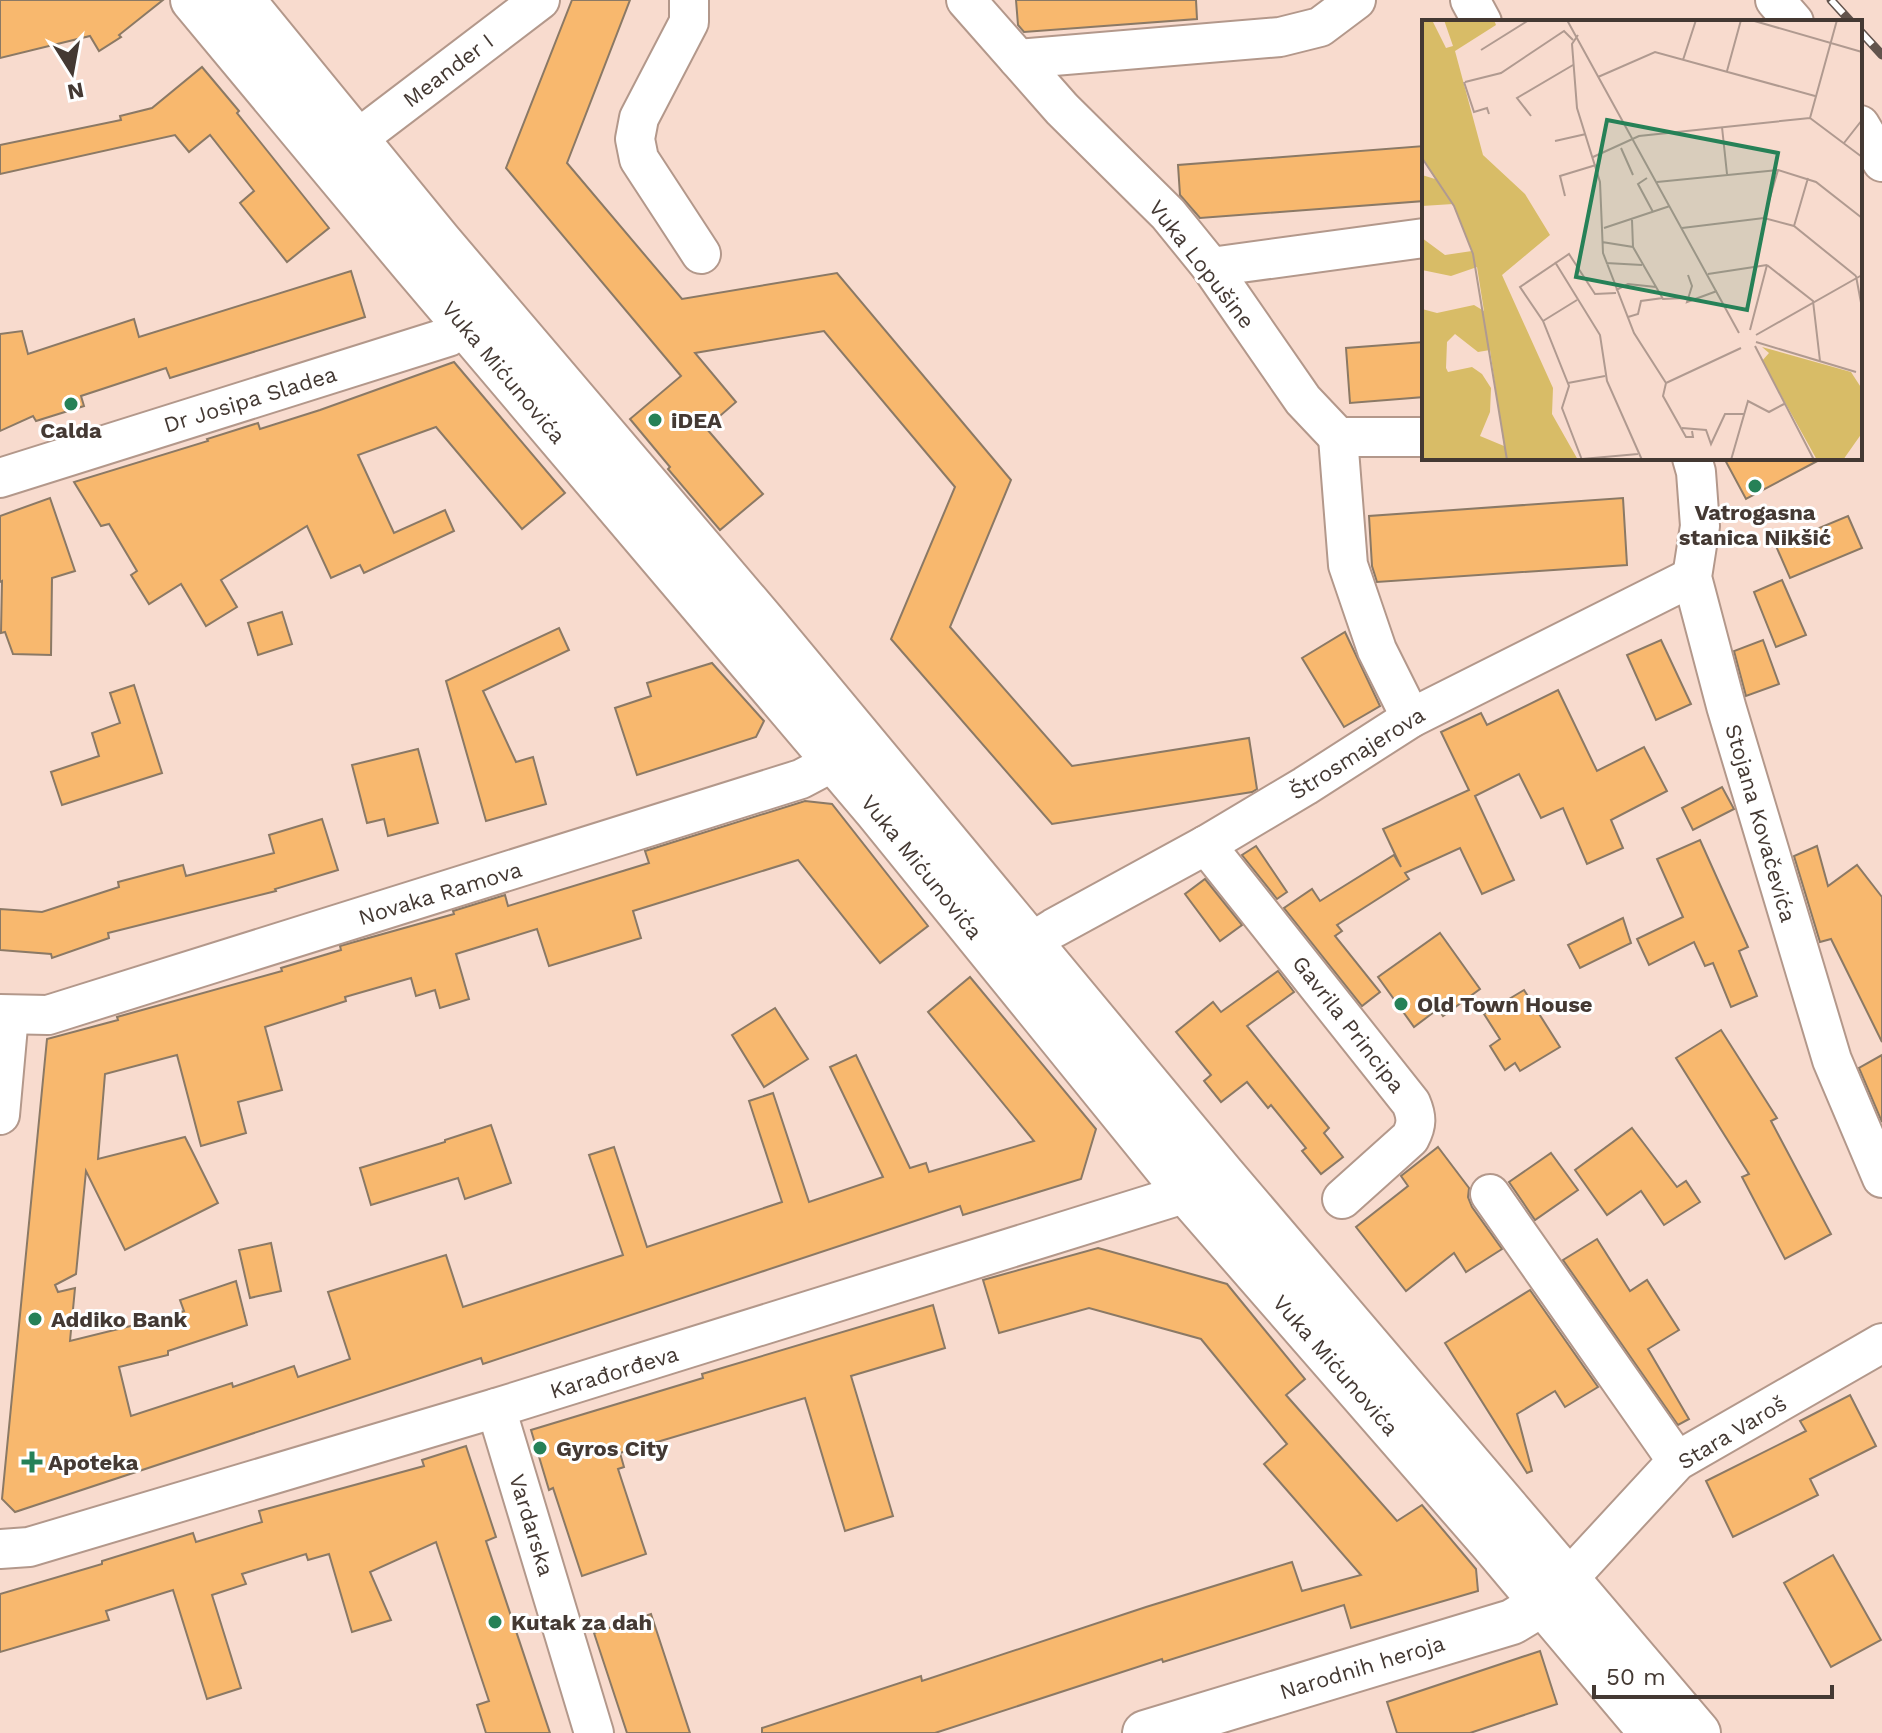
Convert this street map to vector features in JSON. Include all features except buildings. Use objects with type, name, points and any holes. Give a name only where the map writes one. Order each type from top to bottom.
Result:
[{"type":"main road","name":"Vuka Mićunovića","points":[[193,0],[412,263],[478,314]]},
{"type":"main road","name":"Vuka Mićunovića","points":[[242,0],[356,140],[478,314],[847,751],[1204,1184],[1555,1592],[1698,1733]]},
{"type":"main road","name":"Vuka Mićunovića","points":[[847,751],[1030,943],[1204,1184]]},
{"type":"main road","name":"Vuka Mićunovića","points":[[1555,1592],[1652,1733]]},
{"type":"main road","name":"Narodnih heroja","points":[[1145,1733],[1512,1622],[1555,1592]]},
{"type":"street","name":"Meander I","points":[[356,140],[540,0]]},
{"type":"street","points":[[689,0],[689,22],[639,118],[635,139],[639,159],[701,254]]},
{"type":"street","name":"Vuka Lopušine","points":[[966,0],[1062,109],[1168,214],[1211,267],[1303,400],[1338,437]]},
{"type":"street","points":[[1018,59],[1280,37],[1320,27],[1356,0]]},
{"type":"street","points":[[1470,0],[1481,20]]},
{"type":"street","points":[[1775,0],[1792,20]]},
{"type":"street","points":[[1862,128],[1882,162]]},
{"type":"street","points":[[1211,267],[1422,238]]},
{"type":"street","name":"Dr Josipa Sladea","points":[[0,478],[448,337],[478,314]]},
{"type":"street","points":[[1411,718],[1377,650],[1348,565],[1338,437],[1422,437]]},
{"type":"street","name":"Stojana Kovačevića","points":[[1693,460],[1700,526],[1692,577],[1726,706],[1832,1060],[1882,1178]]},
{"type":"street","name":"Štrosmajerova","points":[[1030,943],[1206,845],[1411,718],[1692,577]]},
{"type":"street","name":"Novaka Ramova","points":[[4,1014],[48,1015],[63,1011],[801,779],[847,751]]},
{"type":"street","name":"Gavrila Principa","points":[[1206,845],[1411,1103],[1416,1115],[1410,1138],[1342,1199]]},
{"type":"street","points":[[0,1115],[4,1014]]},
{"type":"street","name":"Karađorđeva","points":[[0,1549],[29,1547],[496,1408],[1204,1184]]},
{"type":"street","points":[[1490,1194],[1677,1461]]},
{"type":"street","name":"Stara Varoš","points":[[1555,1592],[1677,1461],[1882,1343]]},
{"type":"street","name":"Vardarska","points":[[496,1408],[594,1733]]},
{"type":"railway","points":[[1831,0],[1849,20]]},
{"type":"railway","points":[[1862,33],[1882,55]]},
{"type":"place","name":"Calda","points":[[71,404]]},
{"type":"place","name":"iDEA","points":[[655,420]]},
{"type":"place","name":"Vatrogasna stanica Nikšić","points":[[1755,486]]},
{"type":"place","name":"Old Town House","points":[[1401,1004]]},
{"type":"place","name":"Addiko Bank","points":[[35,1319]]},
{"type":"place","name":"Gyros City","points":[[540,1448]]},
{"type":"place","name":"Apoteka","points":[[32,1462]]},
{"type":"place","name":"Kutak za dah","points":[[495,1622]]}]
